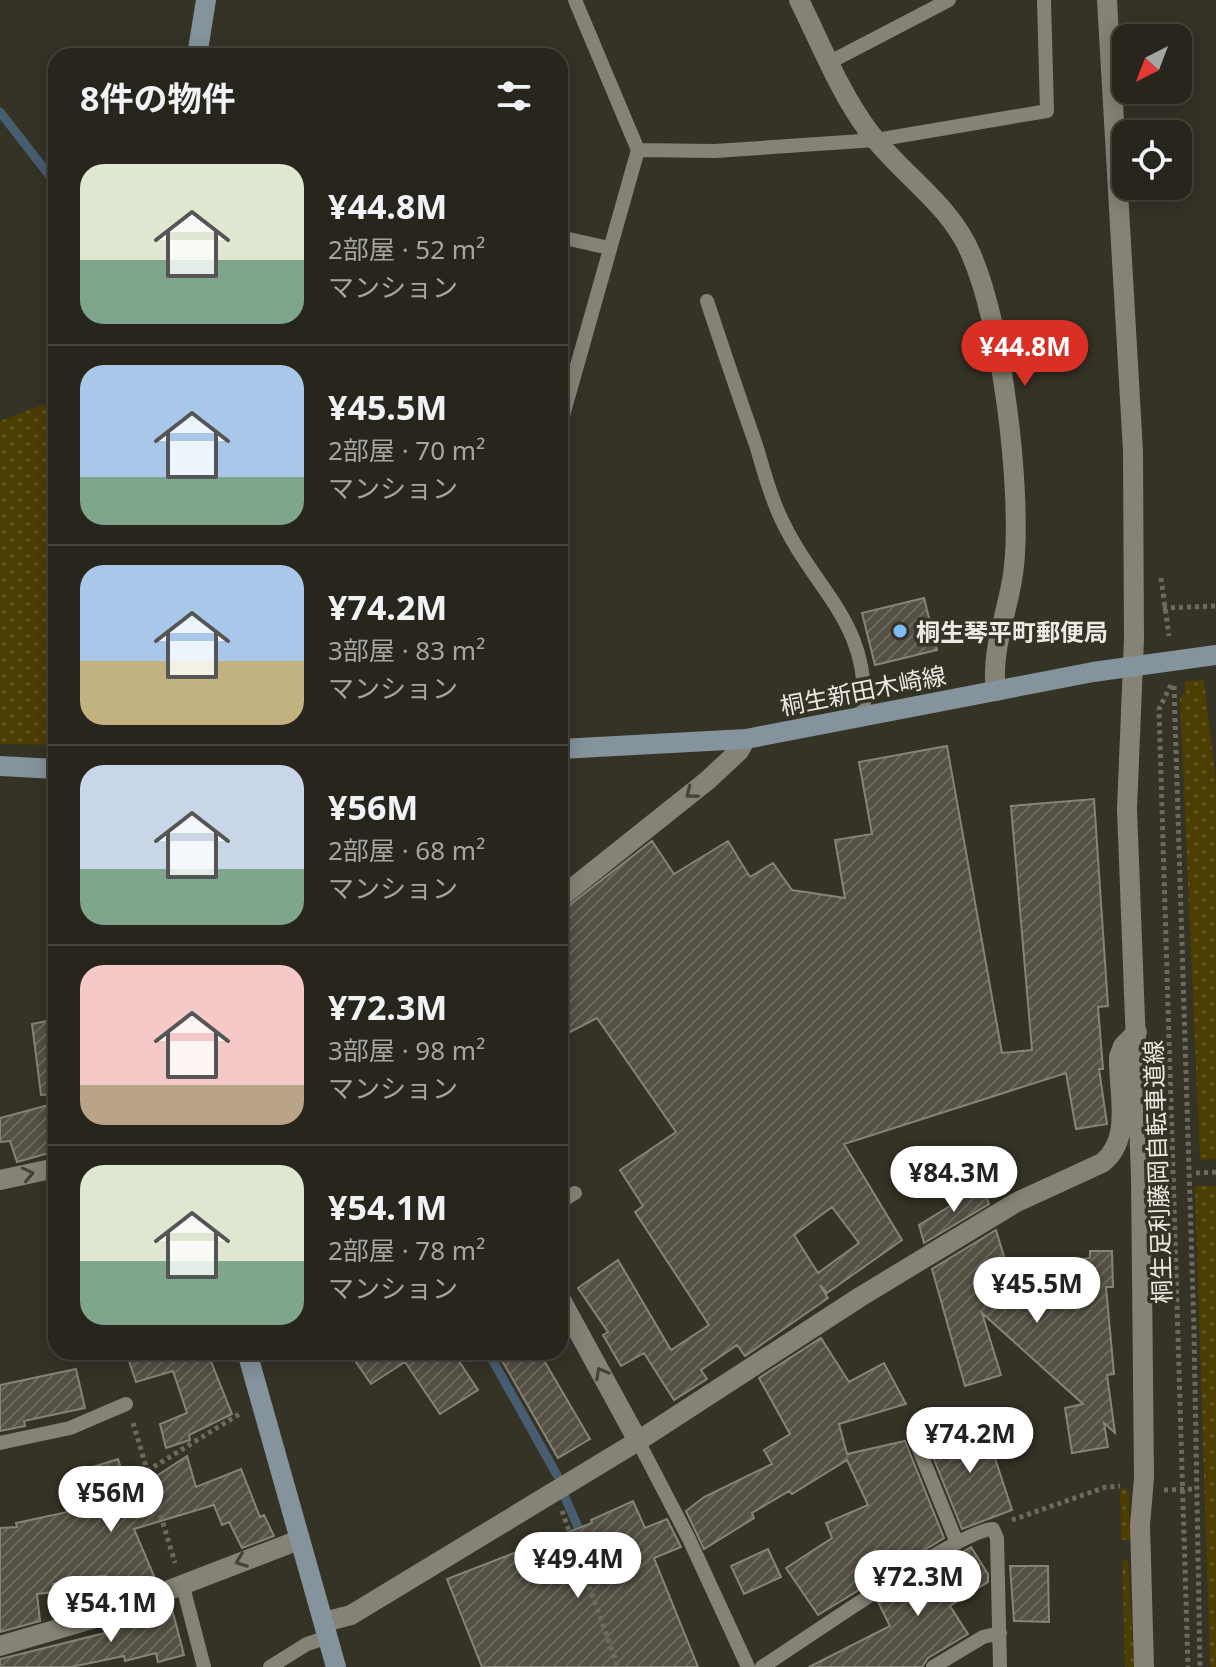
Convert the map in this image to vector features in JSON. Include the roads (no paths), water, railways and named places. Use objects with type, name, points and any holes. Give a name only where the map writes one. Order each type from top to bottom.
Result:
[{"type":"main road","points":[[198,48],[206,0]]},
{"type":"main road","name":"桐生新田木崎線","points":[[568,749],[746,739],[1177,658],[1216,655]]},
{"type":"main road","points":[[0,766],[48,769]]},
{"type":"main road","points":[[249,1360],[336,1667]]},
{"type":"street","points":[[799,0],[830,62],[876,140],[952,221],[970,250],[991,317],[1008,431],[1016,536],[1010,598],[993,670],[996,691]]},
{"type":"street","points":[[1107,0],[1133,451],[1133,667],[1127,809],[1137,1032],[1144,1478],[1140,1525],[1144,1667]]},
{"type":"street","points":[[568,892],[708,780],[746,739]]},
{"type":"street","points":[[326,1630],[638,1441],[860,1297],[1015,1203],[1046,1186],[1092,1169],[1111,1156],[1121,1137],[1119,1057],[1123,1046],[1137,1032]]},
{"type":"street","points":[[0,1180],[48,1170]]},
{"type":"street","points":[[568,1313],[638,1441]]},
{"type":"street","points":[[0,1646],[99,1617],[299,1540]]},
{"type":"lane","points":[[568,397],[638,150],[575,0]]},
{"type":"lane","points":[[830,62],[949,0]]},
{"type":"lane","points":[[638,150],[657,153],[715,151],[876,140],[1047,111],[1044,0]]},
{"type":"lane","points":[[568,239],[609,248]]},
{"type":"lane","points":[[707,301],[779,514],[803,557],[829,594],[859,650],[864,674],[863,717]]},
{"type":"lane","points":[[568,1197],[575,1193]]},
{"type":"lane","points":[[0,1443],[70,1428],[126,1404]]},
{"type":"lane","points":[[914,1437],[957,1543]]},
{"type":"lane","points":[[638,1441],[689,1539],[748,1667]]},
{"type":"lane","points":[[762,1667],[983,1529],[993,1529],[997,1538],[1000,1667]]},
{"type":"lane","points":[[182,1583],[204,1667]]},
{"type":"lane","points":[[270,1667],[326,1630]]},
{"type":"lane","points":[[933,1667],[983,1637],[1000,1633]]},
{"type":"waterway","points":[[0,112],[48,174]]},
{"type":"waterway","points":[[492,1360],[557,1475]]},
{"type":"waterway","points":[[565,1497],[583,1539]]},
{"type":"place","name":"桐生琴平町郵便局","points":[[900,631]]}]
